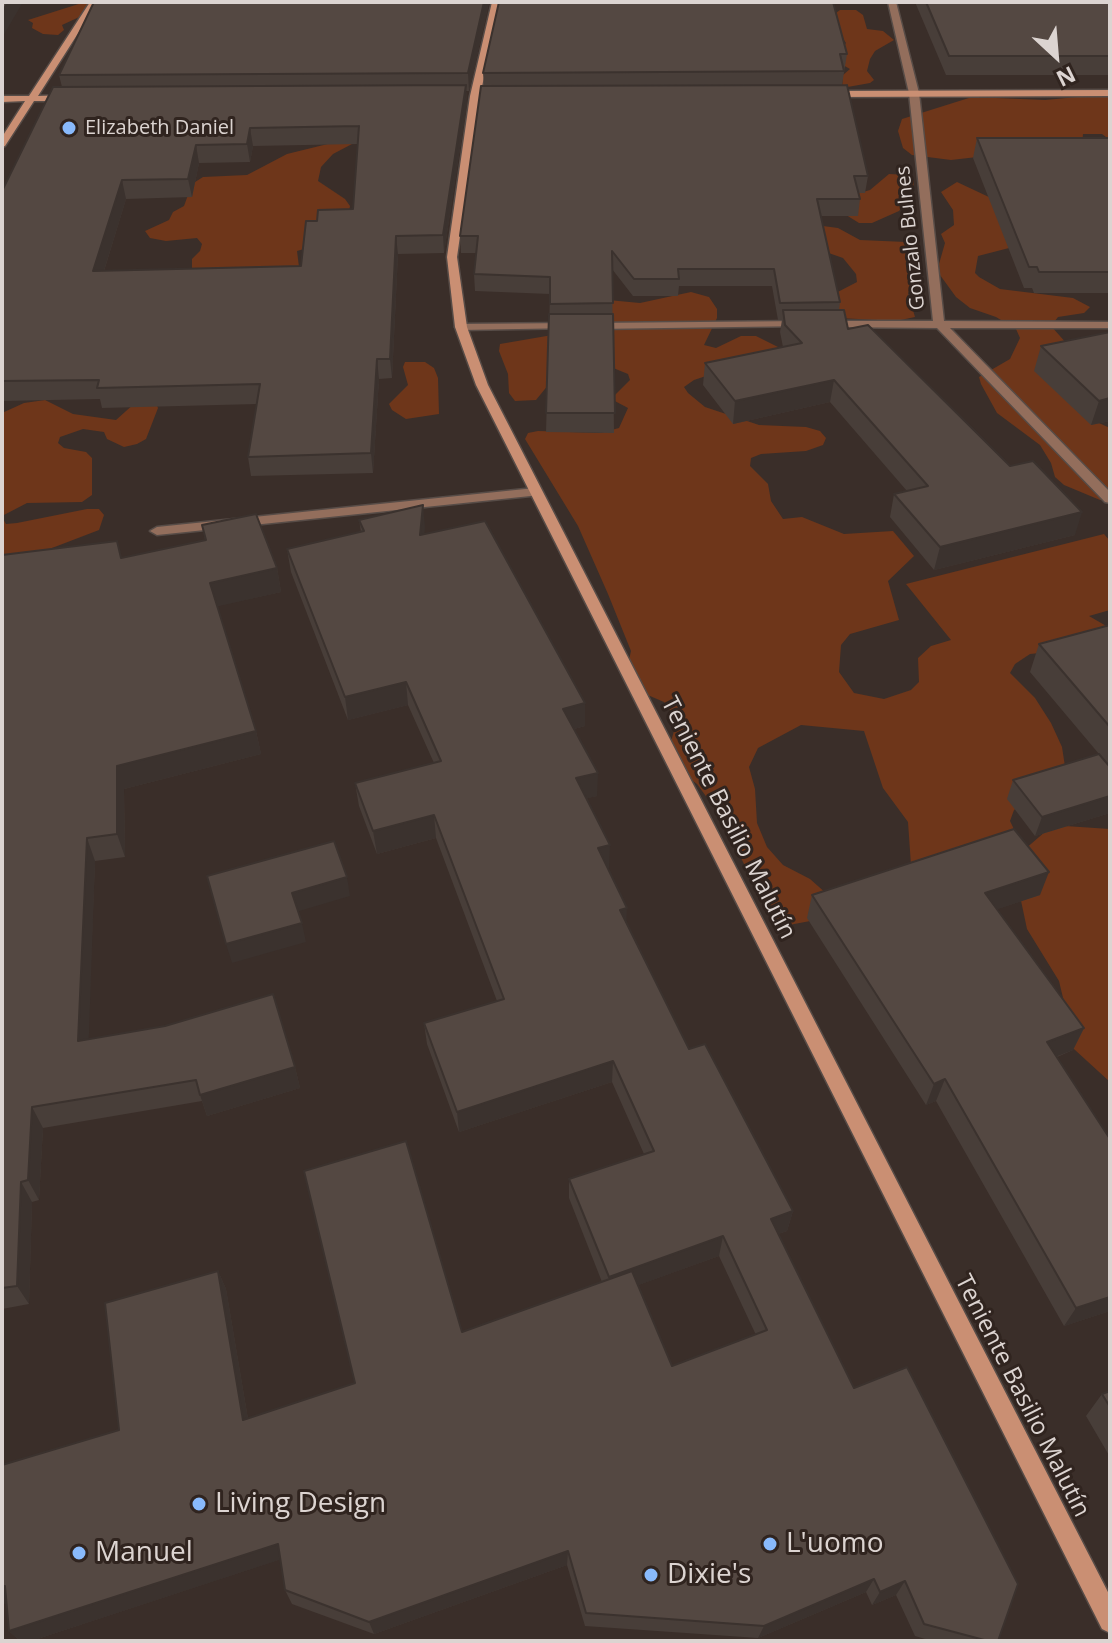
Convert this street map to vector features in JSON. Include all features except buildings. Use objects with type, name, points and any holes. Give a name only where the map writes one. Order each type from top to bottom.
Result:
[{"type":"street","points":[[2,144],[94,2]]},
{"type":"street","name":"Teniente Basilio Malutín","points":[[496,2],[475,96],[452,257],[461,327],[482,385],[1110,1621]]},
{"type":"street","name":"Gonzalo Bulnes","points":[[892,2],[914,93],[939,323],[1110,499]]},
{"type":"street","points":[[818,94],[1110,93]]},
{"type":"street","points":[[461,96],[491,96]]},
{"type":"street","points":[[2,99],[84,98]]},
{"type":"street","points":[[461,327],[939,323],[1110,325]]},
{"type":"street","points":[[157,531],[535,492]]},
{"type":"shaded area","points":[[85,2],[95,5],[88,13],[62,25],[64,30],[58,35],[43,34],[32,28],[33,23],[28,20]]},
{"type":"shaded area","points":[[840,10],[856,10],[863,15],[867,29],[883,31],[894,40],[875,51],[870,59],[867,71],[874,80],[870,83],[842,88],[843,75],[850,69],[834,60],[846,43],[829,18]]},
{"type":"shaded area","points":[[1110,94],[1110,140],[1102,134],[1083,134],[1082,145],[951,160],[912,155],[903,148],[898,131],[902,119],[972,97],[1045,100]]},
{"type":"shaded area","points":[[348,139],[352,144],[333,154],[321,167],[318,181],[345,199],[350,206],[348,216],[311,247],[297,251],[299,267],[203,276],[192,268],[192,259],[202,244],[197,238],[166,241],[150,238],[145,231],[169,220],[173,212],[184,206],[192,184],[203,177],[247,175],[287,154]]},
{"type":"shaded area","points":[[889,174],[909,175],[914,181],[912,195],[899,211],[872,223],[859,223],[843,213],[849,196],[870,190]]},
{"type":"shaded area","points":[[957,182],[991,198],[1009,248],[978,256],[975,273],[979,277],[1000,289],[1073,298],[1090,307],[1084,313],[1058,317],[1051,326],[1068,345],[1090,419],[1110,428],[1110,500],[1100,500],[1064,485],[1055,477],[1040,445],[997,413],[981,384],[979,377],[1010,359],[1020,338],[1016,329],[996,317],[970,308],[956,297],[940,275],[939,264],[945,243],[941,234],[954,225],[953,210],[941,192]]},
{"type":"shaded area","points":[[823,226],[838,228],[860,240],[906,242],[911,253],[907,262],[908,275],[914,284],[908,293],[915,317],[896,321],[839,318],[830,296],[857,282],[856,274],[843,258],[817,249],[801,233]]},
{"type":"shaded area","points":[[691,292],[709,297],[717,309],[717,318],[704,345],[716,348],[741,336],[756,336],[784,350],[694,380],[684,387],[688,393],[705,407],[759,425],[806,427],[820,431],[826,438],[823,445],[806,451],[761,454],[751,458],[750,466],[768,484],[771,501],[783,519],[802,517],[844,534],[893,531],[914,556],[888,581],[899,620],[850,634],[841,645],[839,672],[854,693],[884,699],[911,690],[919,682],[918,658],[931,646],[951,640],[906,584],[1104,534],[1110,541],[1110,610],[1089,616],[1108,627],[1049,652],[1030,654],[1015,664],[1010,673],[1035,698],[1051,723],[1062,747],[1066,773],[1014,810],[1010,821],[1024,850],[1046,831],[1065,826],[1110,829],[1110,1082],[1063,1039],[1064,1002],[1059,981],[1027,929],[1016,877],[911,865],[908,822],[883,788],[864,731],[801,725],[758,748],[749,767],[755,789],[757,823],[767,847],[783,865],[810,879],[836,902],[826,918],[789,925],[777,922],[769,901],[748,872],[719,814],[697,784],[674,767],[667,756],[677,720],[664,702],[636,690],[626,674],[631,651],[608,594],[578,526],[525,439],[528,433],[538,431],[600,433],[619,428],[628,408],[611,399],[630,380],[628,374],[601,363],[549,384],[536,400],[515,401],[509,393],[508,374],[499,351],[500,344],[564,333],[608,300],[640,303]]},
{"type":"shaded area","points":[[405,362],[425,362],[434,368],[438,378],[439,414],[406,419],[392,410],[389,404],[408,385],[403,367]]},
{"type":"shaded area","points":[[45,400],[73,414],[116,420],[135,403],[155,401],[158,408],[146,439],[137,444],[124,447],[107,439],[104,432],[83,429],[60,437],[58,443],[64,448],[86,452],[92,458],[92,495],[82,502],[27,503],[2,516],[2,413],[24,403]]},
{"type":"shaded area","points":[[99,509],[104,515],[99,530],[52,548],[51,554],[2,584],[2,517],[6,524],[17,523]]},
{"type":"place","name":"Elizabeth Daniel","points":[[69,128]]},
{"type":"place","name":"Living Design","points":[[199,1504]]},
{"type":"place","name":"L'uomo","points":[[770,1544]]},
{"type":"place","name":"Manuel","points":[[79,1553]]},
{"type":"place","name":"Dixie's","points":[[651,1575]]}]
